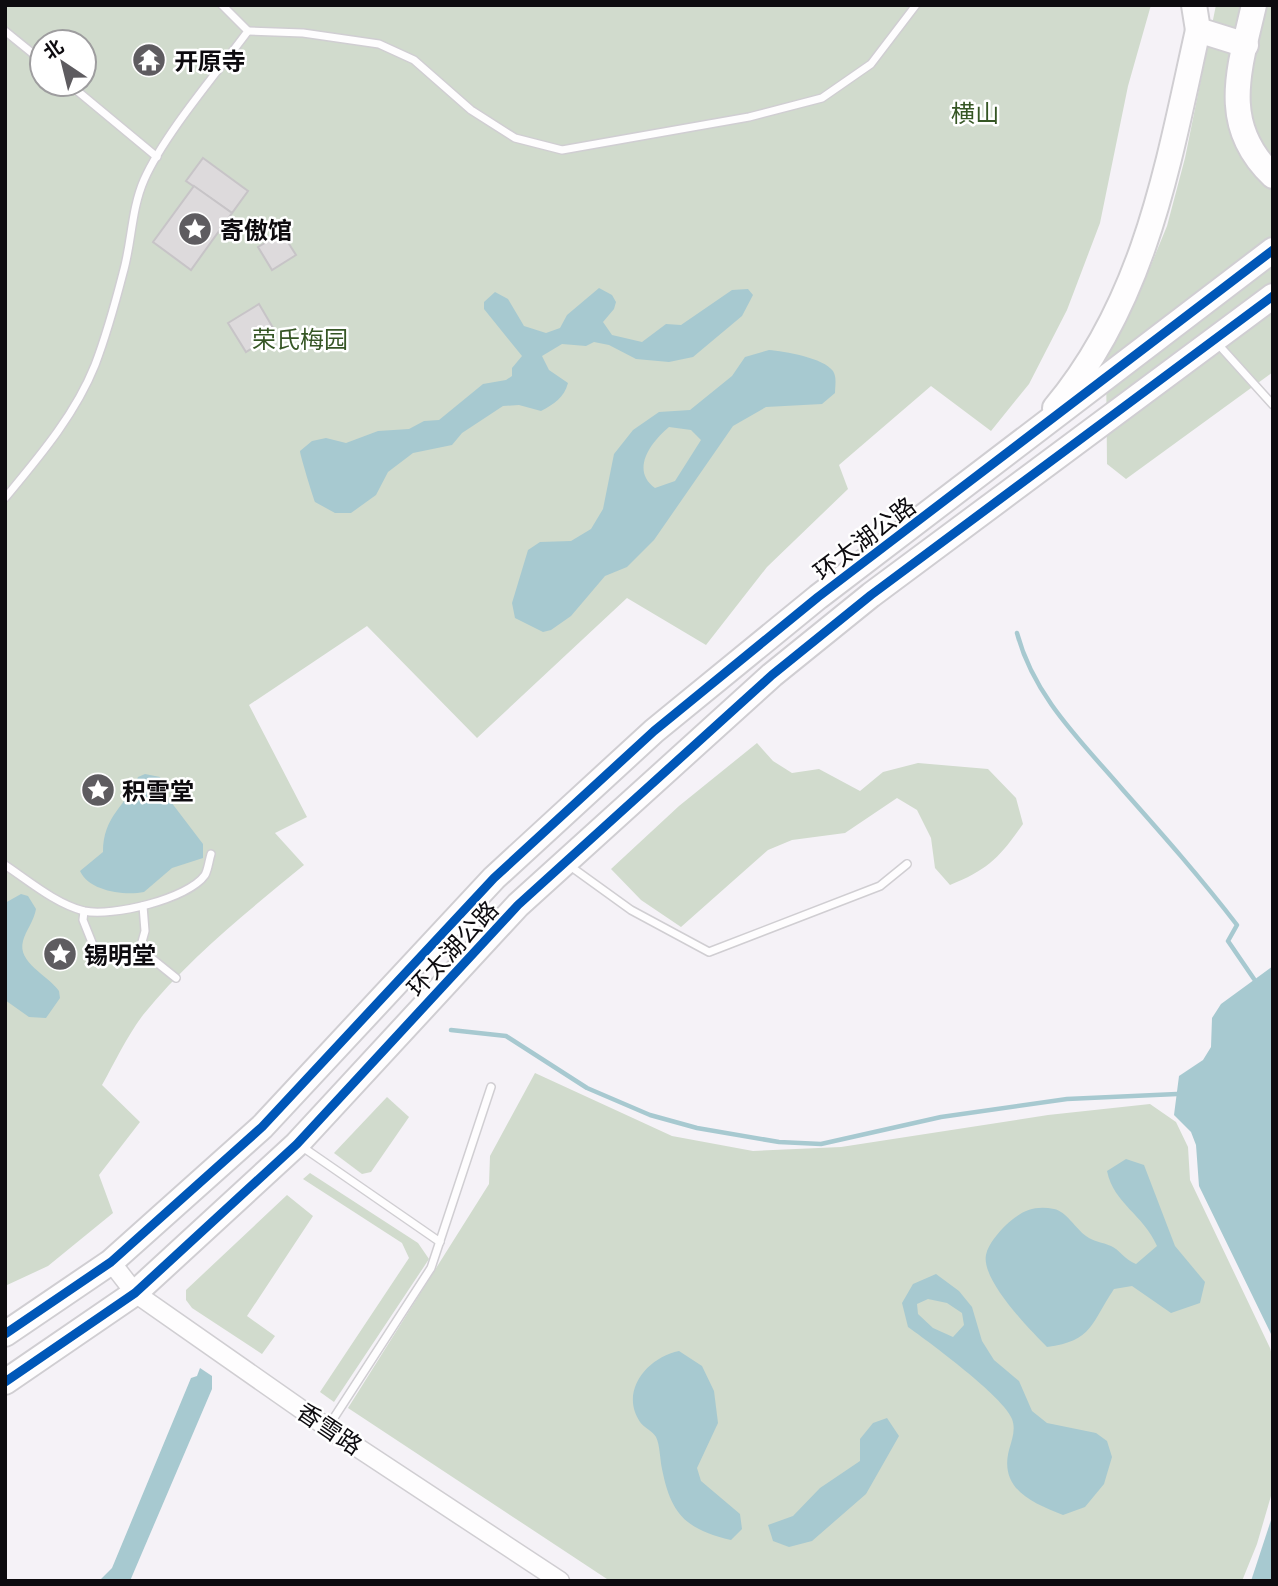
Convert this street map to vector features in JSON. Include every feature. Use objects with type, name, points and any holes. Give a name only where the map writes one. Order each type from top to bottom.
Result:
[{"type":"highway","points":[[1027,441],[1067,393],[1096,350],[1128,289],[1157,212],[1198,30],[1194,5]]},
{"type":"highway","points":[[1254,5],[1237,99],[1238,121],[1246,145],[1273,176]]},
{"type":"highway","points":[[1198,30],[1246,45]]},
{"type":"highway","name":"环太湖公路","points":[[5,1334],[111,1262],[262,1127],[494,878],[583,793],[818,597],[1027,441],[1273,250]]},
{"type":"highway","name":"环太湖公路","points":[[5,1382],[135,1293],[298,1144],[518,905],[772,675],[841,619],[1273,296]]},
{"type":"street","name":"香雪路","points":[[111,1262],[135,1293],[328,1427],[560,1581]]},
{"type":"lane","points":[[222,5],[248,30],[303,33],[379,44],[414,60],[471,110],[515,138],[562,150],[749,117],[822,98],[871,64],[916,5]]},
{"type":"lane","points":[[5,498],[50,445],[94,366],[131,243],[134,210],[157,156],[248,30]]},
{"type":"lane","points":[[5,31],[28,50]]},
{"type":"lane","points":[[86,98],[157,156]]},
{"type":"lane","points":[[1214,340],[1273,405]]},
{"type":"lane","points":[[5,865],[51,896],[85,911],[143,906],[178,894],[204,875],[211,854]]},
{"type":"lane","points":[[564,861],[631,910],[709,952],[880,886],[907,864]]},
{"type":"lane","points":[[140,948],[145,931],[143,906]]},
{"type":"lane","points":[[85,911],[83,920],[97,955],[107,958],[140,948]]},
{"type":"lane","points":[[140,948],[176,978]]},
{"type":"lane","points":[[328,1427],[431,1268],[491,1087]]},
{"type":"lane","points":[[298,1144],[440,1242]]},
{"type":"green space","name":"荣氏梅园","points":[[5,5],[1151,5],[1128,86],[1100,223],[1067,310],[1029,384],[991,431],[931,386],[839,465],[848,489],[767,567],[706,645],[627,598],[477,738],[367,626],[249,705],[307,817],[275,833],[304,865],[219,936],[180,974],[143,1015],[121,1049],[102,1085],[140,1122],[99,1175],[113,1213],[48,1266],[5,1286]]},
{"type":"green space","points":[[1216,5],[1273,5],[1273,372],[1126,479],[1107,464],[1106,356],[1137,299],[1167,226],[1185,158]]},
{"type":"green space","points":[[757,743],[773,761],[792,773],[819,769],[860,791],[883,772],[918,763],[988,769],[1016,798],[1023,824],[984,868],[950,885],[935,868],[931,838],[917,810],[897,798],[845,833],[792,840],[768,850],[681,927],[641,900],[611,869],[679,806]]},
{"type":"green space","points":[[535,1073],[672,1136],[753,1151],[841,1147],[1048,1115],[1150,1104],[1176,1122],[1188,1147],[1190,1180],[1273,1359],[1273,1489],[1257,1544],[1242,1581],[610,1581],[348,1408],[489,1184],[490,1156]]},
{"type":"green space","points":[[387,1097],[409,1117],[371,1172],[362,1174],[334,1153]]},
{"type":"green space","points":[[310,1173],[418,1243],[429,1259],[334,1402],[320,1392],[409,1258],[402,1243],[303,1179]]},
{"type":"green space","points":[[287,1195],[313,1216],[247,1316],[275,1336],[262,1354],[192,1308],[186,1300],[186,1290]]},
{"type":"water","points":[[599,288],[612,295],[616,302],[614,309],[603,322],[612,335],[642,342],[666,324],[681,325],[732,290],[748,289],[753,295],[742,316],[693,357],[669,362],[636,359],[609,345],[594,342],[586,346],[562,344],[542,356],[549,370],[568,383],[561,397],[550,406],[541,411],[519,405],[503,406],[462,433],[452,445],[413,453],[388,472],[376,495],[351,513],[335,513],[315,502],[300,451],[312,441],[326,438],[346,443],[378,431],[409,429],[424,421],[439,420],[483,384],[506,380],[512,376],[512,368],[522,356],[484,309],[484,302],[495,292],[508,299],[524,326],[546,333],[560,328],[567,315]]},
{"type":"water","points":[[769,350],[821,362],[833,371],[835,393],[822,404],[766,407],[733,426],[654,540],[627,567],[605,576],[571,616],[551,630],[543,632],[515,618],[512,603],[528,550],[540,542],[571,541],[591,529],[603,509],[614,454],[633,430],[659,412],[690,410],[732,376],[745,357]],"holes":[[[669,427],[691,430],[701,440],[675,481],[655,488],[644,473],[650,448]]]},
{"type":"water","points":[[145,774],[160,777],[168,798],[203,844],[203,858],[172,868],[144,892],[117,892],[99,887],[85,878],[80,871],[103,852],[104,839],[111,820],[138,777]]},
{"type":"water","points":[[21,894],[28,896],[36,909],[22,949],[29,962],[59,991],[60,998],[46,1018],[29,1017],[5,1000],[5,903]]},
{"type":"water","points":[[1273,966],[1273,1338],[1199,1186],[1196,1145],[1191,1132],[1174,1115],[1179,1076],[1203,1060],[1211,1047],[1212,1018],[1221,1004]]},
{"type":"water","points":[[1126,1159],[1144,1165],[1175,1246],[1205,1282],[1200,1303],[1171,1313],[1132,1286],[1114,1289],[1095,1321],[1082,1335],[1074,1340],[1047,1347],[999,1291],[986,1265],[987,1251],[997,1235],[1017,1216],[1028,1210],[1047,1208],[1063,1213],[1086,1236],[1114,1248],[1136,1264],[1157,1246],[1144,1225],[1116,1192],[1107,1171]]},
{"type":"water","points":[[936,1274],[959,1291],[972,1307],[982,1341],[994,1360],[1019,1381],[1032,1411],[1047,1423],[1096,1433],[1107,1441],[1112,1457],[1104,1484],[1085,1507],[1063,1515],[1030,1499],[1014,1485],[1007,1463],[1014,1431],[1012,1419],[1006,1409],[981,1384],[908,1327],[902,1303],[913,1284]],"holes":[[[928,1299],[947,1303],[962,1313],[964,1325],[953,1337],[933,1328],[918,1314],[917,1304]]]},
{"type":"water","points":[[679,1351],[702,1366],[714,1391],[718,1423],[697,1468],[701,1481],[740,1514],[742,1529],[731,1540],[691,1525],[676,1508],[666,1485],[656,1437],[642,1424],[634,1410],[635,1387],[640,1377],[657,1360]]},
{"type":"water","points":[[200,1368],[212,1376],[212,1389],[130,1581],[99,1581],[112,1568],[191,1378],[197,1376]]},
{"type":"water","points":[[887,1418],[899,1436],[866,1494],[812,1541],[789,1547],[773,1541],[768,1525],[793,1516],[820,1488],[860,1461],[860,1439],[873,1423]]},
{"type":"water","points":[[1273,1514],[1273,1581],[1251,1581]]},
{"type":"building","points":[[203,158],[248,191],[232,213],[186,181]]},
{"type":"building","points":[[194,186],[232,213],[191,270],[153,242]]},
{"type":"building","points":[[282,233],[296,255],[272,270],[258,247]]},
{"type":"building","points":[[259,304],[276,333],[246,352],[228,323]]},
{"type":"waterway","points":[[1017,633],[1035,678],[1061,717],[1237,925],[1228,941],[1254,979]]},
{"type":"waterway","points":[[451,1030],[506,1036],[587,1088],[650,1115],[697,1128],[779,1142],[821,1144],[941,1117],[1067,1099],[1177,1094]]},
{"type":"cycle path","points":[[5,1334],[111,1262],[262,1127],[494,878],[654,731],[818,597],[1273,250]]},
{"type":"cycle path","points":[[5,1382],[135,1293],[297,1144],[518,905],[772,675],[871,595],[1273,296]]},
{"type":"place","name":"开原寺","points":[[149,60]]},
{"type":"place","name":"寄傲馆","points":[[195,229]]},
{"type":"place","name":"积雪堂","points":[[98,790]]},
{"type":"place","name":"锡明堂","points":[[60,954]]},
{"type":"park label","name":"横山","points":[[975,112]]}]
